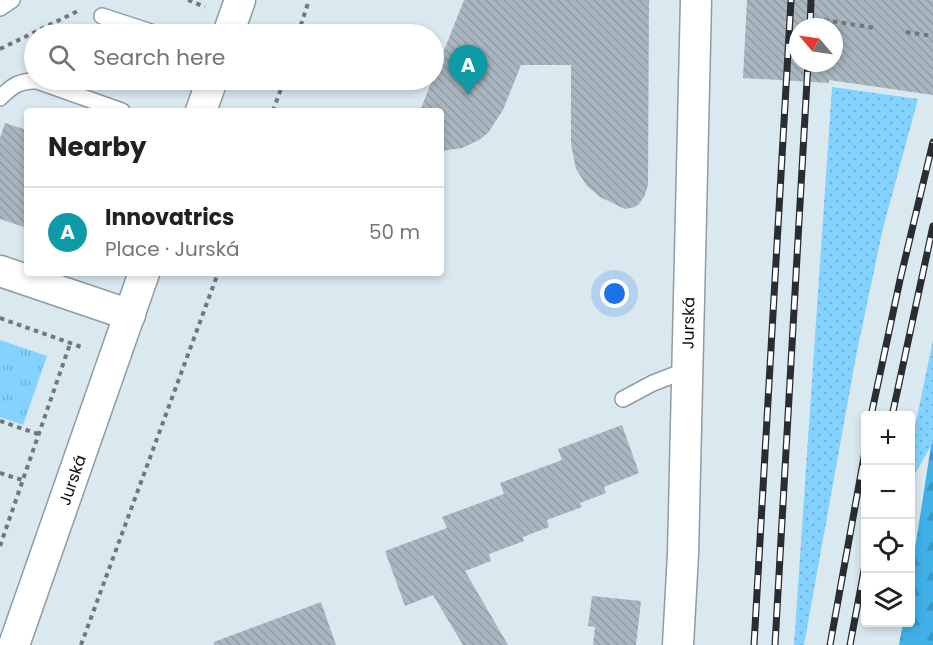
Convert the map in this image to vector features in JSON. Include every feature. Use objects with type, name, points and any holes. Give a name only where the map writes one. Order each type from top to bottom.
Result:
[{"type":"street","points":[[232,24],[240,0]]},
{"type":"street","name":"Jurská","points":[[678,645],[683,554],[696,0]]},
{"type":"street","points":[[202,108],[208,90]]},
{"type":"street","points":[[0,271],[130,315]]},
{"type":"street","name":"Jurská","points":[[14,645],[143,276]]},
{"type":"lane","points":[[0,8],[12,0]]},
{"type":"lane","points":[[102,16],[126,24]]},
{"type":"lane","points":[[0,98],[14,85],[24,80]]},
{"type":"lane","points":[[63,90],[114,108]]},
{"type":"lane","points":[[623,399],[653,383],[687,370]]},
{"type":"path","points":[[301,24],[309,0]]},
{"type":"path","points":[[53,24],[82,8]]},
{"type":"path","points":[[843,23],[875,28]]},
{"type":"path","points":[[906,32],[933,36]]},
{"type":"path","points":[[0,48],[24,37]]},
{"type":"path","points":[[274,108],[280,90]]},
{"type":"path","points":[[81,645],[217,276]]},
{"type":"path","points":[[0,546],[70,344]]},
{"type":"path","points":[[0,421],[39,434]]},
{"type":"path","points":[[0,473],[22,480]]},
{"type":"green space","points":[[832,87],[918,99],[883,228],[856,356],[804,645],[794,645]]},
{"type":"green space","points":[[0,340],[47,356],[23,425],[0,417]]},
{"type":"green space","points":[[933,340],[933,442],[915,474],[915,427]]},
{"type":"green space","points":[[933,442],[933,645],[899,645],[902,627],[915,627],[915,548]]},
{"type":"building","points":[[464,0],[649,0],[648,185],[639,204],[625,209],[600,197],[587,186],[576,169],[571,144],[571,65],[521,65],[503,110],[488,133],[462,148],[444,151],[444,108],[421,108],[428,90],[444,90],[444,50]]},
{"type":"building","points":[[747,0],[933,0],[933,95],[829,80],[829,83],[743,78]]},
{"type":"building","points":[[5,123],[24,129],[24,227],[0,219],[0,138]]},
{"type":"building","points":[[622,425],[639,473],[604,487],[606,493],[580,503],[582,507],[547,520],[549,527],[523,537],[524,541],[489,554],[491,561],[465,571],[508,645],[463,645],[433,595],[405,606],[385,551],[447,528],[442,517],[504,494],[500,483],[562,460],[558,449]]},
{"type":"building","points":[[592,596],[641,601],[636,645],[593,645],[595,627],[588,626]]},
{"type":"building","points":[[321,602],[336,645],[214,645],[214,642]]},
{"type":"railway","points":[[754,645],[791,0]]},
{"type":"railway","points":[[810,18],[811,0]]},
{"type":"railway","points":[[775,645],[807,72]]},
{"type":"railway","points":[[872,411],[933,142]]},
{"type":"railway","points":[[893,411],[933,226]]},
{"type":"railway","points":[[830,645],[863,465]]},
{"type":"railway","points":[[850,645],[864,573]]},
{"type":"place","name":"Innovatrics","points":[[468,95]]}]
